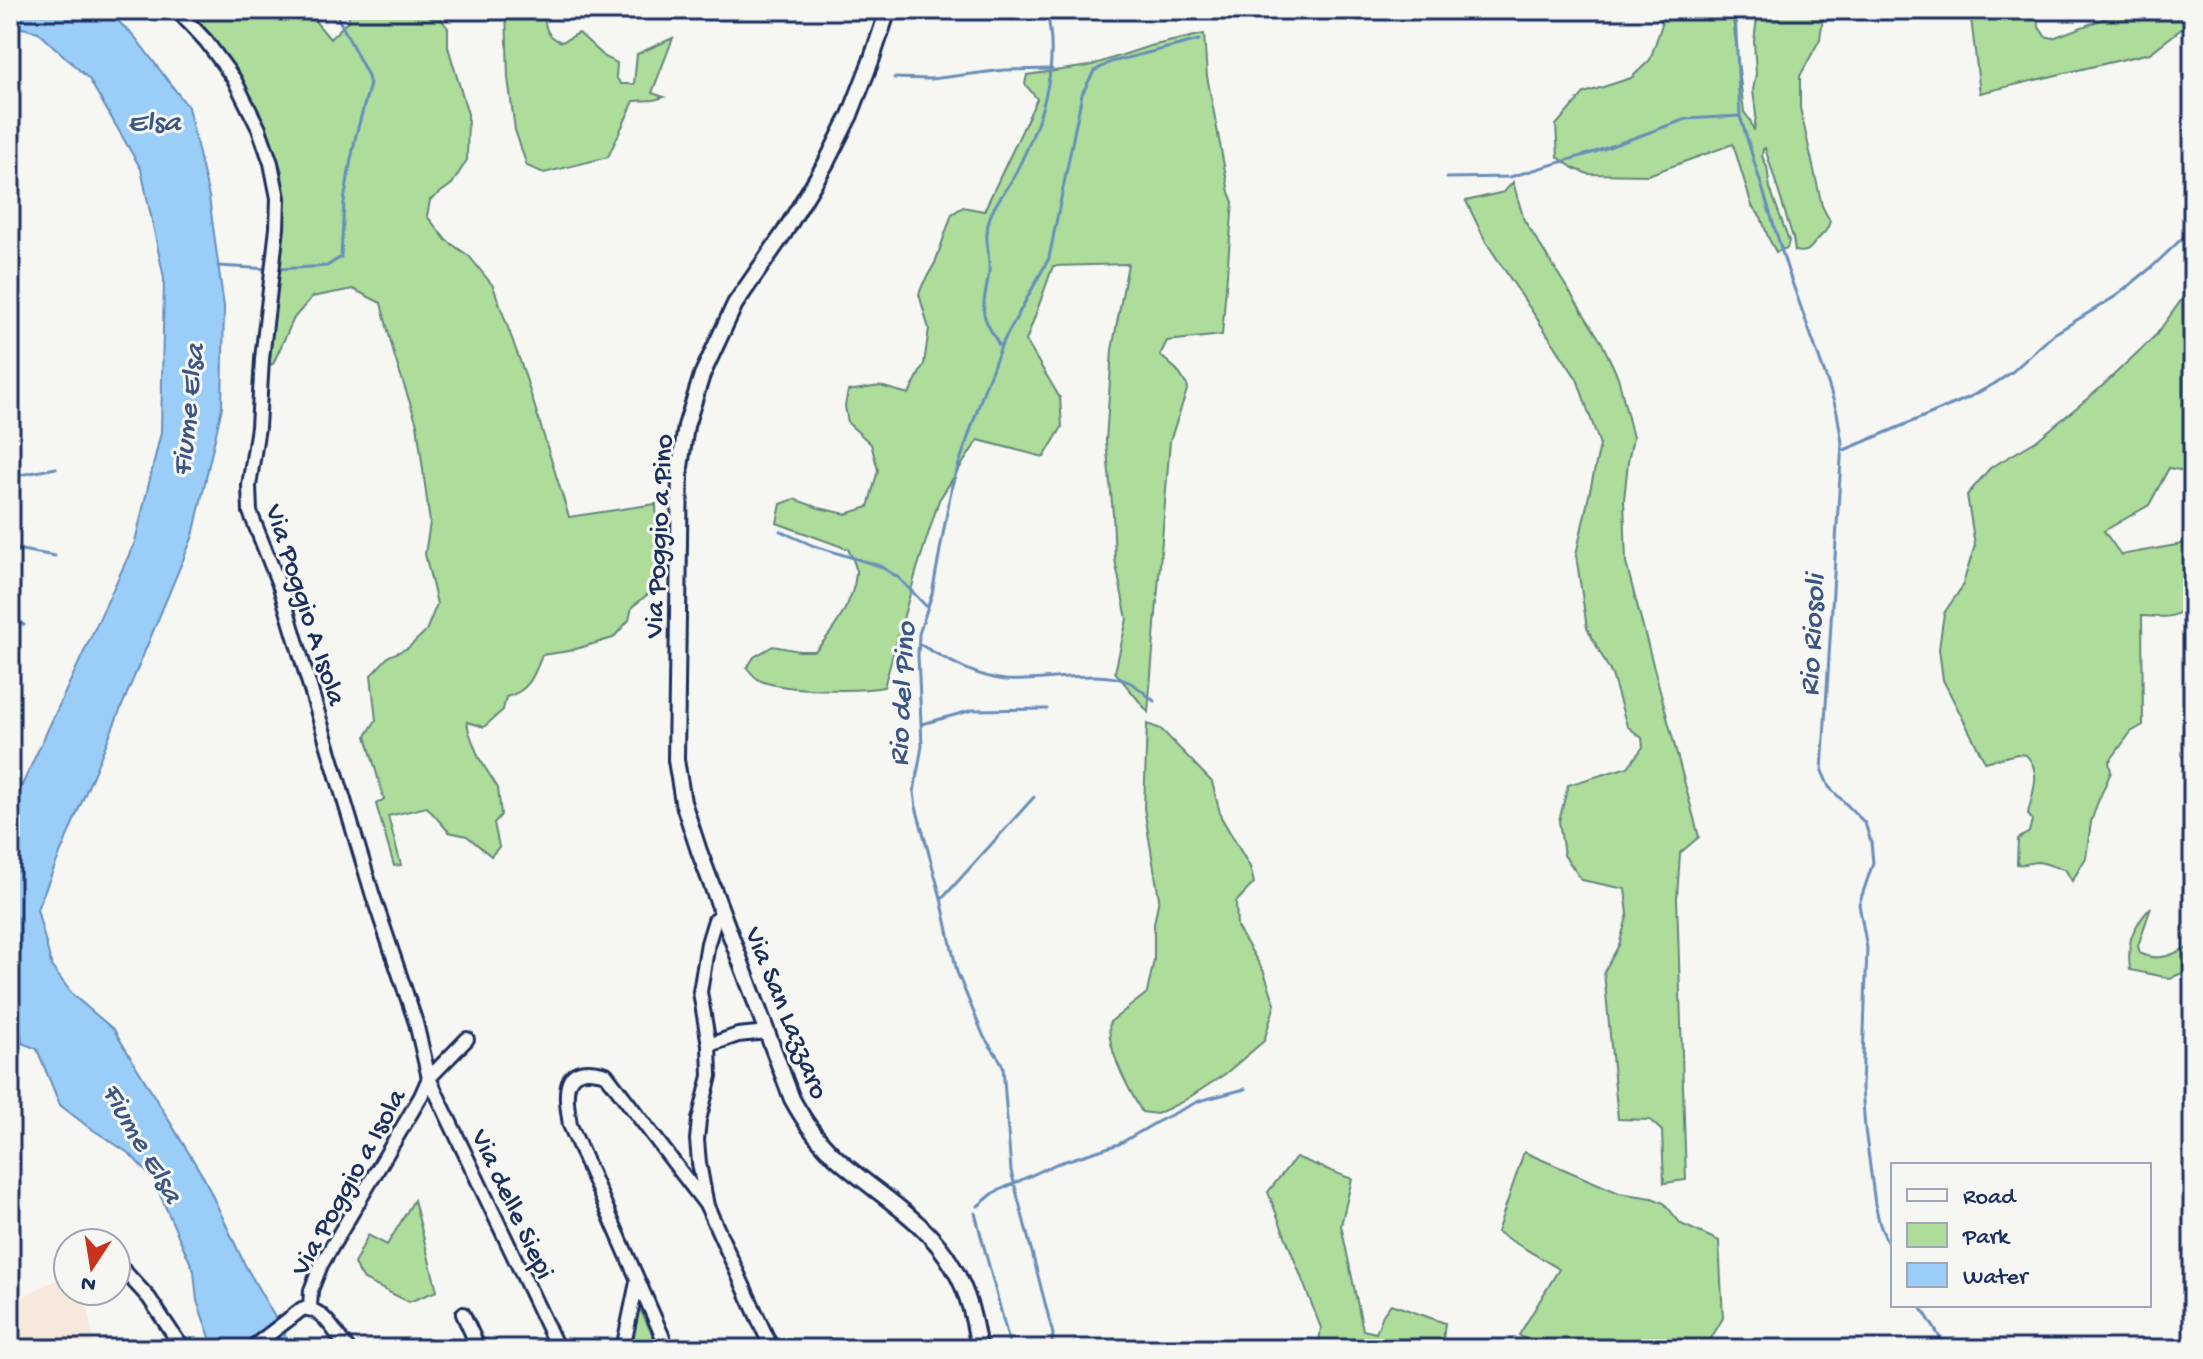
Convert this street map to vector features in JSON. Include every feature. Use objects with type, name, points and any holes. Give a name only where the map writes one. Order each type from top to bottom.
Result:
[{"type":"street","name":"Via Poggio A Isola","points":[[177,10],[206,41],[234,79],[259,129],[271,163],[278,198],[258,427],[249,486],[250,512],[280,587],[373,896],[416,1023],[429,1078]]},
{"type":"street","name":"Via Poggio a Pino","points":[[722,914],[683,802],[676,760],[680,467],[686,426],[702,375],[735,304],[784,233],[826,163],[850,115],[888,10]]},
{"type":"street","name":"Via San Lazzaro","points":[[722,914],[792,1099],[808,1127],[840,1161],[927,1234],[953,1266],[973,1312],[979,1349]]},
{"type":"street","points":[[707,1206],[697,1140],[710,1076],[709,1045],[700,992],[708,943],[715,920],[722,914]]},
{"type":"street","points":[[709,1045],[738,1035],[767,1032]]},
{"type":"street","name":"Via Poggio A Isola","points":[[429,1078],[467,1039]]},
{"type":"street","points":[[668,1349],[570,1125],[566,1099],[568,1081],[583,1070],[606,1074],[707,1206],[772,1349]]},
{"type":"street","name":"Via Poggio a Isola","points":[[310,1308],[311,1290],[321,1265],[429,1078]]},
{"type":"street","name":"Via delle Siepi","points":[[429,1078],[558,1349]]},
{"type":"street","points":[[132,1279],[149,1298],[183,1349]]},
{"type":"street","points":[[623,1349],[637,1282]]},
{"type":"street","points":[[250,1349],[297,1313],[310,1308],[318,1312],[348,1349]]},
{"type":"street","points":[[463,1314],[479,1349]]},
{"type":"shaded area","points":[[10,1187],[19,1298],[52,1282],[52,1307],[88,1307],[94,1349],[10,1349]]},
{"type":"green space","points":[[187,10],[306,10],[330,39],[349,20],[348,10],[434,10],[448,28],[448,47],[468,114],[467,160],[452,184],[430,200],[427,216],[446,240],[469,256],[493,286],[524,372],[569,517],[656,504],[658,586],[632,607],[629,620],[613,638],[542,655],[530,682],[506,697],[503,710],[484,727],[467,722],[479,758],[498,788],[501,815],[494,823],[499,847],[491,856],[467,836],[449,832],[427,807],[388,816],[401,865],[394,866],[376,804],[384,799],[366,736],[376,720],[371,675],[389,656],[408,648],[426,631],[437,604],[425,554],[430,523],[417,424],[381,303],[353,289],[312,297],[294,318],[273,364],[266,366],[284,227],[282,171],[262,119],[232,64]]},
{"type":"green space","points":[[506,10],[543,10],[549,34],[562,42],[579,33],[605,57],[617,63],[616,77],[621,84],[634,84],[637,54],[673,38],[652,93],[664,97],[634,101],[608,157],[544,173],[527,166],[515,130],[508,78]]},
{"type":"green space","points":[[1658,10],[1732,10],[1744,112],[1754,131],[1754,41],[1758,10],[1824,10],[1820,39],[1800,76],[1800,108],[1822,206],[1830,221],[1826,231],[1809,250],[1795,251],[1765,148],[1762,156],[1770,188],[1789,241],[1787,248],[1776,252],[1761,217],[1752,206],[1733,144],[1648,175],[1588,174],[1558,157],[1556,125],[1584,93],[1631,78],[1650,60],[1662,24]]},
{"type":"green space","points":[[1970,10],[2034,10],[2045,36],[2053,38],[2106,18],[2108,10],[2193,10],[2193,20],[2150,53],[1980,93]]},
{"type":"green space","points":[[1204,34],[1207,76],[1233,202],[1222,335],[1167,341],[1160,355],[1177,370],[1188,387],[1170,441],[1148,712],[1115,672],[1127,619],[1115,560],[1106,441],[1112,350],[1128,264],[1053,266],[1026,341],[1060,398],[1062,427],[1044,457],[978,440],[939,500],[884,687],[804,689],[757,679],[747,668],[754,657],[773,646],[815,651],[847,605],[856,570],[848,549],[777,523],[781,504],[794,499],[846,514],[868,507],[878,470],[871,444],[848,423],[845,406],[848,391],[880,386],[909,394],[924,364],[929,329],[919,294],[935,263],[952,214],[963,207],[984,211],[1037,99],[1025,84],[1027,75],[1089,66],[1150,46]]},
{"type":"green space","points":[[1513,182],[1524,220],[1602,343],[1618,377],[1633,438],[1624,500],[1626,563],[1699,837],[1680,853],[1677,898],[1686,1180],[1664,1183],[1662,1131],[1650,1120],[1618,1119],[1604,972],[1619,945],[1628,914],[1625,889],[1582,880],[1564,855],[1559,821],[1568,785],[1628,767],[1643,747],[1642,738],[1627,726],[1612,675],[1587,628],[1576,555],[1600,445],[1577,379],[1486,242],[1466,201],[1504,192]]},
{"type":"green space","points":[[2193,277],[2193,469],[2189,472],[2169,468],[2149,505],[2104,531],[2121,555],[2193,542],[2193,601],[2175,615],[2142,616],[2143,725],[2131,732],[2109,762],[2111,772],[2091,822],[2086,858],[2072,881],[2065,869],[2038,862],[2017,864],[2018,839],[2029,832],[2032,820],[2028,814],[2035,783],[2034,768],[2026,755],[2017,754],[1985,762],[1943,680],[1939,649],[1944,613],[1962,587],[1975,545],[1967,495],[1990,468],[2036,441],[2099,389],[2156,335],[2192,285]]},
{"type":"green space","points":[[1147,724],[1161,729],[1212,782],[1221,817],[1250,867],[1254,883],[1236,902],[1237,927],[1264,972],[1275,1004],[1264,1041],[1225,1074],[1157,1114],[1142,1112],[1119,1068],[1109,1032],[1110,1022],[1147,993],[1154,960],[1154,924],[1159,898],[1144,808]]},
{"type":"green space","points":[[2151,907],[2138,946],[2140,953],[2160,957],[2193,944],[2193,969],[2170,978],[2130,970],[2132,936]]},
{"type":"green space","points":[[1524,1152],[1619,1193],[1664,1203],[1681,1224],[1719,1241],[1723,1318],[1710,1340],[1697,1349],[1538,1349],[1519,1335],[1559,1269],[1497,1232]]},
{"type":"green space","points":[[1296,1157],[1352,1179],[1341,1225],[1363,1330],[1376,1333],[1391,1304],[1445,1323],[1442,1349],[1318,1349],[1321,1328],[1268,1192]]},
{"type":"green space","points":[[414,1200],[437,1291],[409,1302],[364,1280],[354,1264],[368,1235],[387,1245]]},
{"type":"green space","points":[[641,1311],[656,1342],[641,1349],[629,1349],[634,1313]]},
{"type":"water","name":"Elsa","points":[[10,10],[106,10],[134,36],[188,107],[209,197],[224,307],[222,407],[193,536],[37,909],[52,967],[73,995],[114,1030],[204,1178],[245,1265],[293,1349],[214,1349],[197,1301],[194,1271],[153,1179],[130,1154],[60,1105],[37,1049],[22,1043],[20,1026],[10,1012],[10,811],[135,542],[161,432],[164,278],[141,169],[89,79],[38,32],[10,25]]},
{"type":"waterway","points":[[278,269],[327,266],[341,257],[344,202],[351,159],[370,84],[337,16],[337,10]]},
{"type":"waterway","name":"Rio del Pino","points":[[1000,347],[984,314],[989,271],[987,232],[992,212],[1031,140],[1045,97],[1051,54],[1046,10]]},
{"type":"waterway","name":"Rio Riosoli","points":[[1735,10],[1740,116],[1788,271],[1828,383],[1842,443],[1822,771],[1829,787],[1865,823],[1871,842],[1873,863],[1859,904],[1867,948],[1862,1087],[1875,1204],[1891,1251]]},
{"type":"waterway","name":"Rio del Pino","points":[[1052,1342],[1053,1334],[1011,1171],[1003,1067],[984,1037],[957,972],[916,807],[914,792],[922,746],[919,634],[932,594],[952,485],[984,390],[1002,344],[1049,258],[1082,94],[1094,71],[1111,62],[1199,40]]},
{"type":"waterway","points":[[894,78],[931,79],[1004,70],[1052,69]]},
{"type":"waterway","points":[[1447,178],[1510,177],[1595,152],[1686,119],[1740,116]]},
{"type":"waterway","points":[[1842,451],[1994,384],[2054,334],[2116,296],[2193,228]]},
{"type":"waterway","points":[[218,266],[270,269]]},
{"type":"waterway","points":[[10,477],[56,468]]},
{"type":"waterway","points":[[780,531],[814,546],[880,566],[899,578],[927,607]]},
{"type":"waterway","points":[[10,550],[55,556]]},
{"type":"waterway","points":[[10,616],[24,625]]},
{"type":"waterway","points":[[919,644],[960,666],[993,678],[1116,678],[1132,684],[1154,701]]},
{"type":"waterway","points":[[922,724],[973,710],[1047,709]]},
{"type":"waterway","points":[[941,900],[1034,797]]},
{"type":"waterway","points":[[978,1206],[995,1192],[1056,1164],[1119,1144],[1199,1101],[1245,1089]]},
{"type":"waterway","points":[[975,1213],[1011,1349]]},
{"type":"waterway","name":"Rio Riosoli","points":[[1921,1307],[1947,1349]]},
{"type":"water label","name":"Fiume Elsa","points":[[186,410]]},
{"type":"water label","name":"Fiume Elsa","points":[[144,1142]]}]
